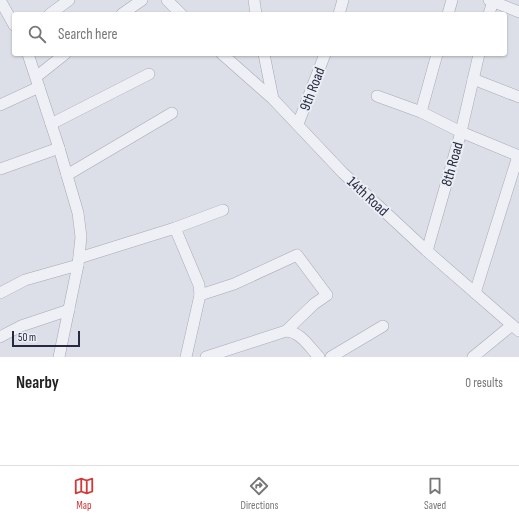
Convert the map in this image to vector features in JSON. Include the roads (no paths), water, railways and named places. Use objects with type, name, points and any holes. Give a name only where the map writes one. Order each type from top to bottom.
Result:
[{"type":"street","points":[[0,0],[12,22],[0,24]]},
{"type":"street","points":[[53,12],[69,0]]},
{"type":"street","points":[[125,12],[142,0]]},
{"type":"street","points":[[167,0],[179,12]]},
{"type":"street","points":[[254,0],[256,12]]},
{"type":"street","points":[[339,12],[343,0]]},
{"type":"street","points":[[449,12],[452,0]]},
{"type":"street","points":[[489,12],[491,1],[519,12]]},
{"type":"street","points":[[29,56],[59,148],[78,213],[81,237],[78,261],[60,355],[49,357]]},
{"type":"street","points":[[0,105],[37,82],[63,56]]},
{"type":"street","name":"14th Road","points":[[224,56],[298,124],[343,173],[427,251],[515,328]]},
{"type":"street","points":[[264,56],[273,100]]},
{"type":"street","name":"9th Road","points":[[298,124],[324,56]]},
{"type":"street","points":[[421,112],[436,56]]},
{"type":"street","points":[[475,293],[518,156],[461,132],[479,56]]},
{"type":"street","points":[[51,124],[149,74]]},
{"type":"street","points":[[473,79],[519,97]]},
{"type":"street","name":"8th Road","points":[[377,96],[421,112],[461,132],[427,251]]},
{"type":"street","points":[[67,175],[172,113]]},
{"type":"street","points":[[0,169],[59,148]]},
{"type":"street","points":[[0,293],[25,280],[223,210]]},
{"type":"street","points":[[175,228],[199,286],[200,295],[186,357]]},
{"type":"street","points":[[200,295],[234,284],[296,255],[327,295],[314,304],[286,330],[206,357]]},
{"type":"street","points":[[0,337],[21,326],[69,310]]},
{"type":"street","points":[[331,357],[382,326]]},
{"type":"street","points":[[473,357],[515,328]]},
{"type":"street","points":[[286,330],[292,331],[300,336],[319,357]]}]
